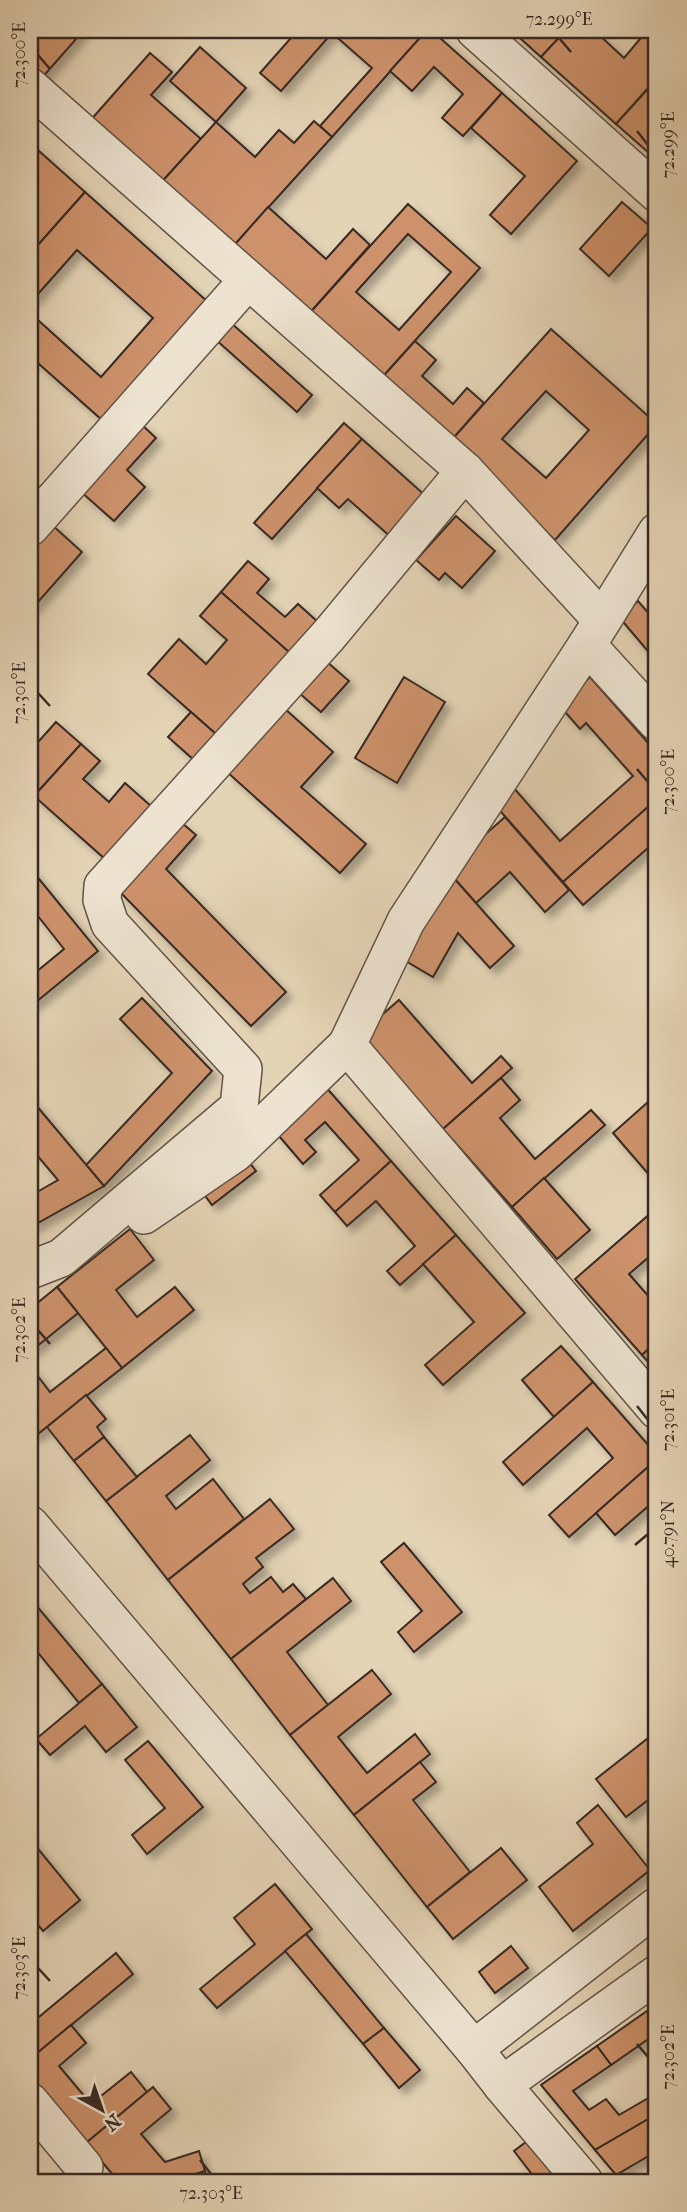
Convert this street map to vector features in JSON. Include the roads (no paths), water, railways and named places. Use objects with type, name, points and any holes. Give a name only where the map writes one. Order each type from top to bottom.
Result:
[{"type":"street","points":[[475,30],[657,193]]},
{"type":"street","points":[[30,88],[465,471],[595,632],[657,722]]},
{"type":"street","points":[[30,527],[248,279]]},
{"type":"street","points":[[30,1270],[61,1258],[239,1107],[243,1069],[110,924],[102,900],[103,886],[329,635],[465,471]]},
{"type":"street","points":[[30,1291],[234,1153],[347,1045],[406,921],[595,632],[657,531]]},
{"type":"street","points":[[347,1045],[657,1410]]},
{"type":"street","points":[[30,1525],[584,2182]]},
{"type":"street","points":[[474,2049],[657,1906]]},
{"type":"street","points":[[502,2085],[657,1974]]},
{"type":"street","points":[[30,2102],[84,2167]]}]
